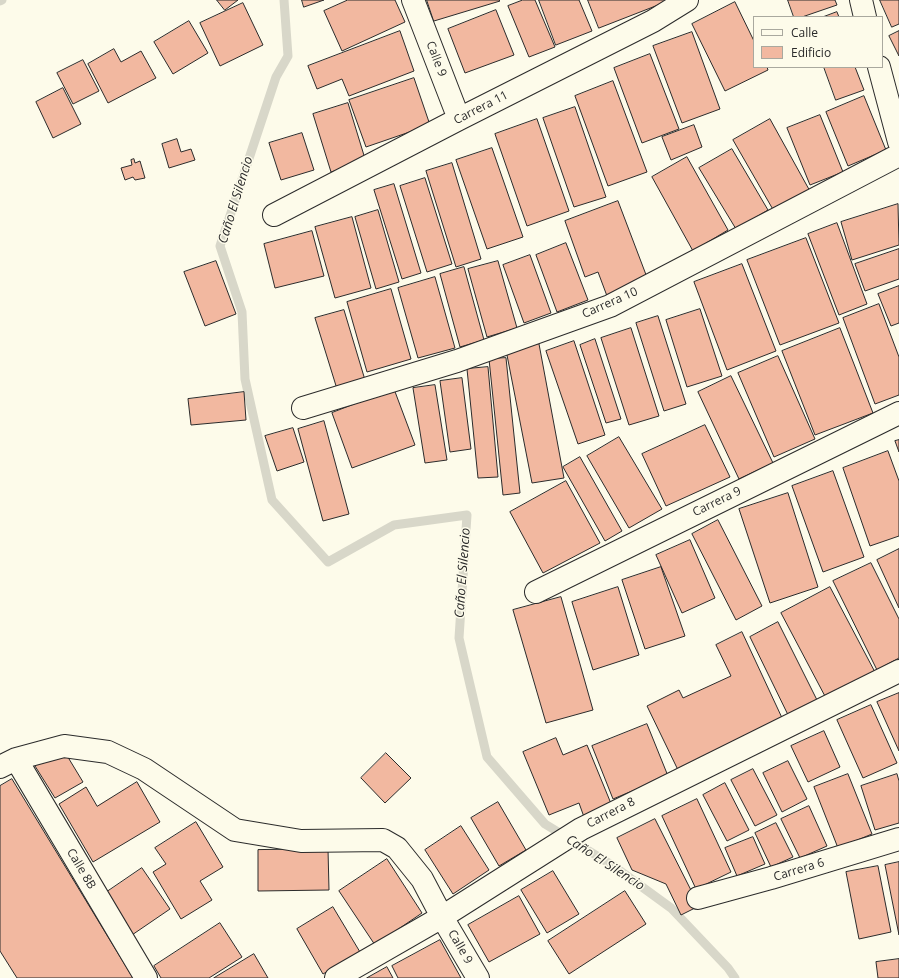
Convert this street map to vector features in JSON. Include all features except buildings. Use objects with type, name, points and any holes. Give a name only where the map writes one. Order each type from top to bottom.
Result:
[{"type":"street","name":"Calle 9","points":[[413,0],[458,119]]},
{"type":"street","name":"Carrera 11","points":[[274,215],[458,119],[653,21],[687,0]]},
{"type":"street","points":[[861,0],[865,16]]},
{"type":"street","points":[[879,68],[899,142]]},
{"type":"street","name":"Carrera 10","points":[[303,408],[457,361],[610,306],[899,156]]},
{"type":"street","name":"Carrera 9","points":[[536,592],[899,413]]},
{"type":"street","name":"Carrera 8","points":[[336,978],[442,917],[581,829],[899,671]]},
{"type":"street","name":"Calle 9","points":[[8,763],[64,746],[108,752],[144,769],[235,830],[301,841],[383,840],[397,848],[422,879],[442,917],[478,978]]},
{"type":"street","name":"Calle 8B","points":[[8,763],[146,978]]},
{"type":"street","name":"Carrera 6","points":[[698,898],[771,878],[899,839]]},
{"type":"waterway","name":"Caño El Silencio","points":[[284,0],[288,56],[276,77],[220,246],[242,312],[245,379],[272,500],[328,562],[394,525],[467,515],[459,638],[487,757],[545,824],[612,865],[671,908],[728,968],[735,978]]}]
